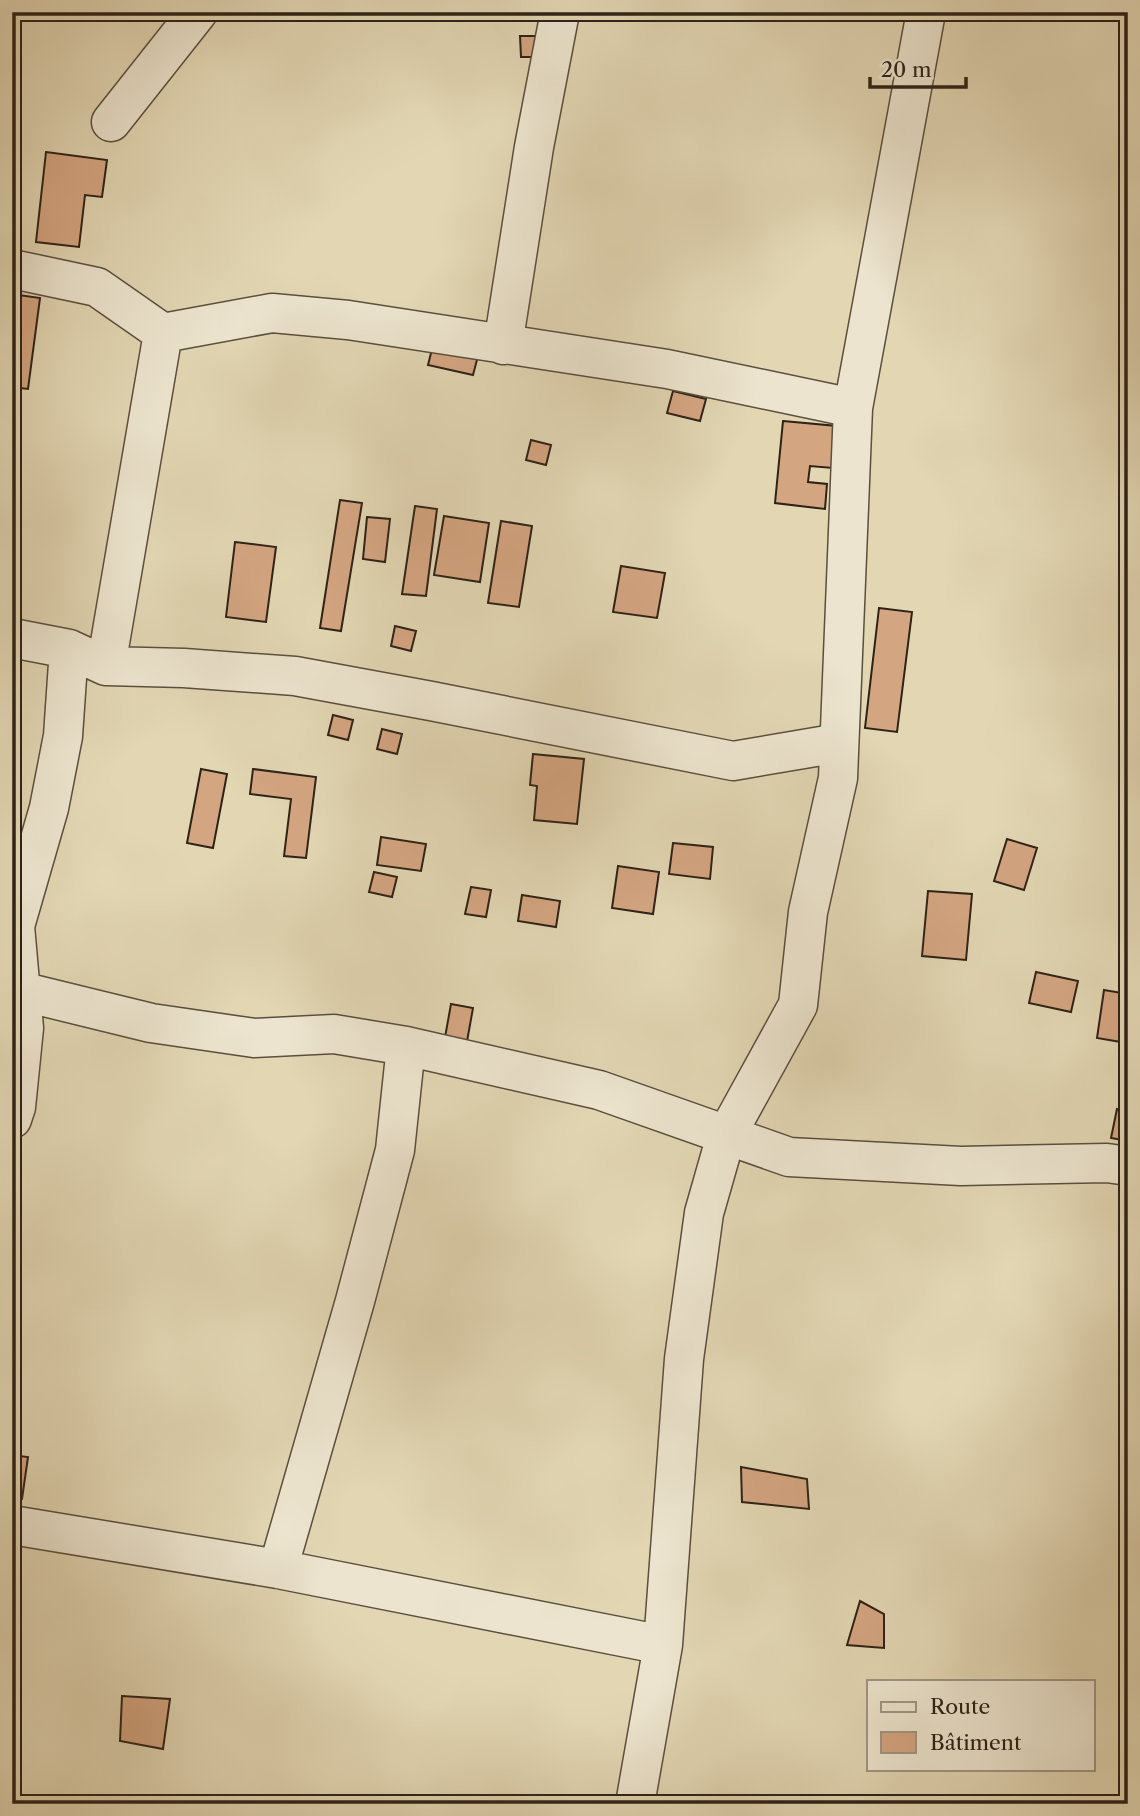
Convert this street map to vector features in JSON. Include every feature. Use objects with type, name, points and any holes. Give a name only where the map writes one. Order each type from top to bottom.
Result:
[{"type":"street","points":[[111,122],[198,12]]},
{"type":"street","points":[[503,345],[534,147],[560,12]]},
{"type":"street","points":[[635,1804],[663,1645],[684,1359],[704,1213],[726,1136],[798,1005],[808,912],[838,778],[853,408],[926,12]]},
{"type":"street","points":[[12,269],[96,287],[163,333],[272,313],[348,320],[667,369],[853,408]]},
{"type":"street","points":[[106,666],[163,333]]},
{"type":"street","points":[[12,638],[69,649],[106,666],[184,668],[295,676],[733,761],[839,743]]},
{"type":"street","points":[[12,1119],[16,1107],[24,1028],[16,990],[15,926],[49,808],[63,736],[69,649]]},
{"type":"street","points":[[16,990],[150,1023],[254,1038],[334,1034],[405,1046],[599,1090],[789,1157],[961,1166],[1107,1163],[1128,1166]]},
{"type":"street","points":[[278,1569],[396,1150],[405,1046]]},
{"type":"street","points":[[12,1525],[278,1569],[663,1645]]},
{"type":"building","points":[[520,36],[541,36],[541,57],[521,57]]},
{"type":"building","points":[[46,152],[107,160],[102,197],[85,195],[79,247],[36,242]]},
{"type":"building","points":[[12,294],[40,298],[28,389],[12,387]]},
{"type":"building","points":[[433,345],[478,356],[473,375],[428,365]]},
{"type":"building","points":[[673,391],[706,399],[700,421],[667,413]]},
{"type":"building","points":[[783,421],[837,426],[833,468],[810,466],[808,482],[827,484],[825,509],[775,503]]},
{"type":"building","points":[[531,440],[551,445],[546,465],[526,460]]},
{"type":"building","points":[[340,500],[362,503],[341,631],[320,628]]},
{"type":"building","points":[[415,506],[437,509],[426,596],[402,594]]},
{"type":"building","points":[[444,516],[489,523],[480,582],[434,575]]},
{"type":"building","points":[[367,517],[390,519],[385,562],[363,559]]},
{"type":"building","points":[[501,521],[532,526],[519,607],[488,603]]},
{"type":"building","points":[[235,542],[276,547],[266,622],[226,617]]},
{"type":"building","points":[[621,566],[665,573],[657,618],[613,612]]},
{"type":"building","points":[[879,608],[912,612],[897,732],[865,728]]},
{"type":"building","points":[[395,626],[416,631],[411,651],[391,646]]},
{"type":"building","points":[[333,715],[353,720],[348,740],[328,735]]},
{"type":"building","points":[[382,729],[402,734],[397,754],[377,749]]},
{"type":"building","points":[[533,754],[584,759],[577,824],[534,820],[537,786],[530,785]]},
{"type":"building","points":[[201,769],[227,774],[213,848],[187,843]]},
{"type":"building","points":[[253,769],[316,777],[306,858],[284,856],[291,799],[250,794]]},
{"type":"building","points":[[381,837],[426,844],[421,871],[377,865]]},
{"type":"building","points":[[1007,839],[1037,848],[1024,890],[994,881]]},
{"type":"building","points":[[673,843],[713,847],[710,879],[669,874]]},
{"type":"building","points":[[618,866],[659,872],[653,914],[612,908]]},
{"type":"building","points":[[374,872],[397,877],[392,897],[369,892]]},
{"type":"building","points":[[471,887],[491,890],[486,917],[465,914]]},
{"type":"building","points":[[928,891],[972,894],[966,960],[922,956]]},
{"type":"building","points":[[522,895],[560,901],[556,927],[518,921]]},
{"type":"building","points":[[1036,972],[1078,981],[1071,1012],[1029,1003]]},
{"type":"building","points":[[1104,990],[1128,994],[1121,1042],[1097,1038]]},
{"type":"building","points":[[451,1004],[473,1008],[466,1047],[444,1043]]},
{"type":"building","points":[[1117,1109],[1128,1111],[1128,1141],[1111,1138]]},
{"type":"building","points":[[12,1455],[28,1457],[22,1499],[12,1498]]},
{"type":"building","points":[[741,1467],[807,1479],[809,1509],[742,1502]]},
{"type":"building","points":[[860,1601],[884,1614],[884,1648],[847,1645]]},
{"type":"building","points":[[122,1696],[170,1699],[163,1749],[120,1741]]}]
